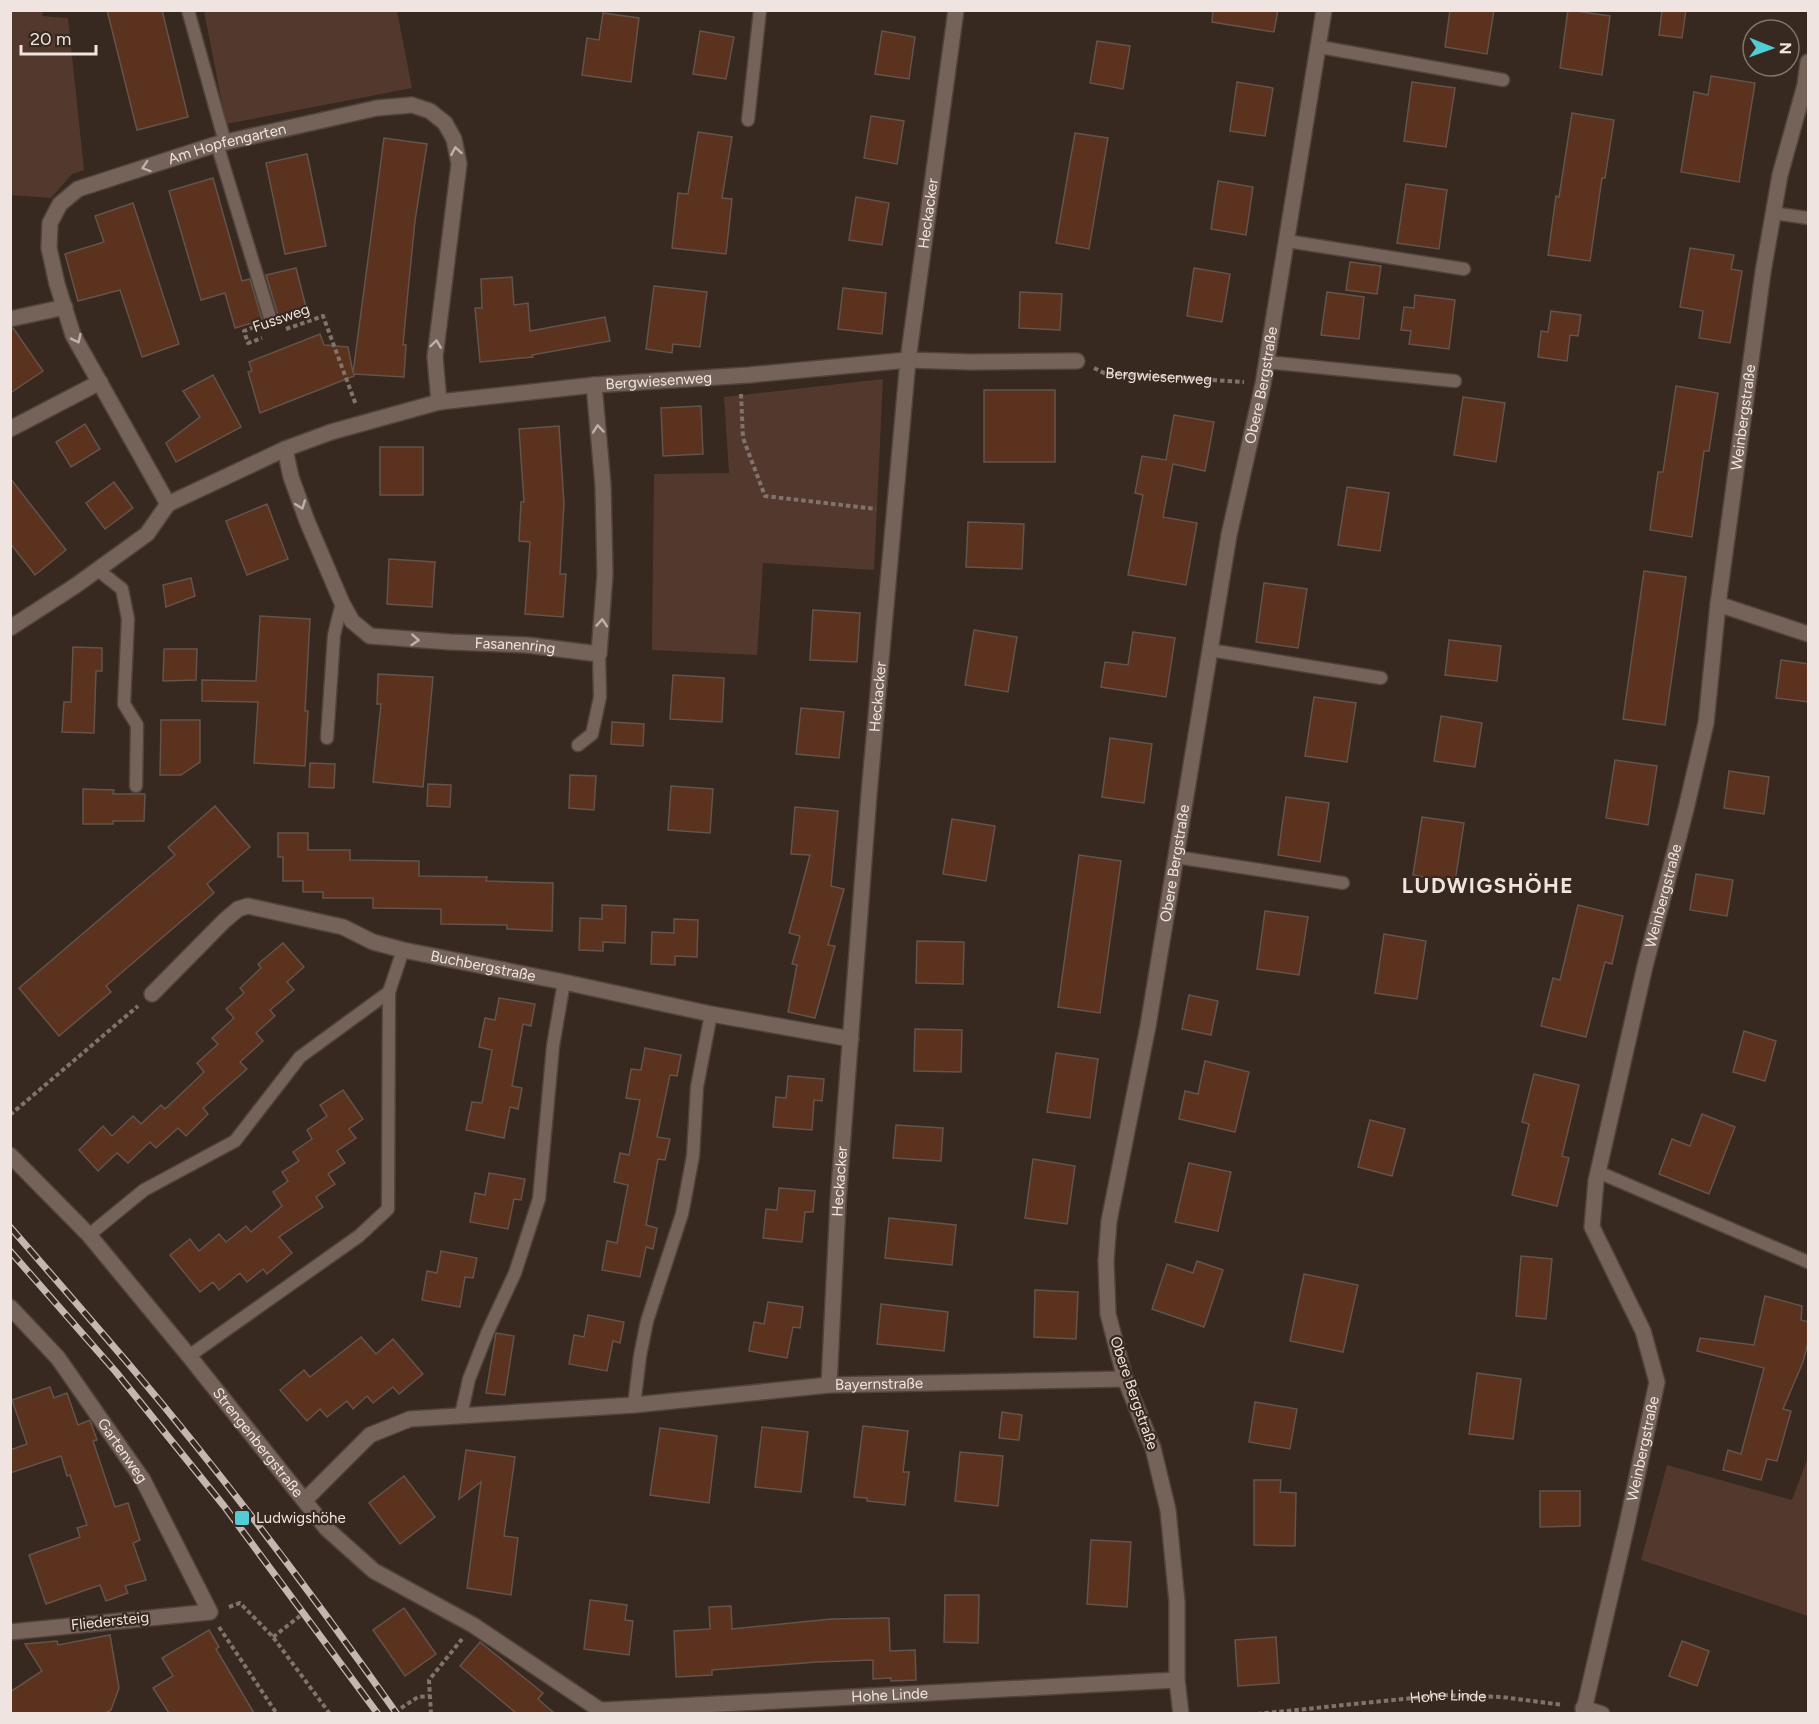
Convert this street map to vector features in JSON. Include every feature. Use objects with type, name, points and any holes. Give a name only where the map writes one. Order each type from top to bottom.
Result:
[{"type":"street","name":"Heckacker","points":[[829,1385],[838,1202],[869,794],[894,511],[908,360],[956,10]]},
{"type":"street","name":"Obere Bergstraße","points":[[1181,1713],[1177,1680],[1177,1602],[1168,1510],[1153,1448],[1125,1379],[1108,1314],[1106,1261],[1109,1221],[1148,1026],[1229,535],[1263,384],[1320,47],[1324,10]]},
{"type":"street","name":"Weinbergstraße","points":[[1583,1711],[1628,1524],[1657,1382],[1643,1330],[1592,1227],[1598,1172],[1645,966],[1706,723],[1718,604],[1762,272],[1780,175],[1805,85],[1809,62]]},
{"type":"street","name":"Am Hopfengarten","points":[[168,504],[74,335],[65,307],[49,248],[50,223],[60,204],[78,189],[221,143],[389,107],[412,105],[430,111],[445,123],[454,140],[459,165],[435,357],[439,402]]},
{"type":"street","points":[[10,319],[65,307]]},
{"type":"street","name":"Bergwiesenweg","points":[[10,628],[98,570],[147,534],[168,504],[285,449],[332,432],[439,402],[594,385],[908,360],[1077,361]]},
{"type":"street","points":[[10,429],[100,382]]},
{"type":"street","points":[[594,385],[603,485],[605,573],[599,654]]},
{"type":"street","name":"Fasanenring","points":[[285,449],[291,477],[307,521],[342,603],[352,621],[370,636],[527,645],[599,654]]},
{"type":"street","points":[[1718,604],[1809,634]]},
{"type":"street","name":"Buchbergstraße","points":[[152,994],[224,921],[238,909],[248,906],[343,927],[374,942],[403,950],[711,1014],[851,1039]]},
{"type":"street","name":"Strengenbergstraße","points":[[10,1155],[88,1235],[306,1499],[327,1529],[374,1571],[473,1625],[605,1712]]},
{"type":"street","name":"Gartenweg","points":[[10,1307],[58,1358],[143,1480],[210,1612]]},
{"type":"street","name":"Bayernstraße","points":[[306,1499],[370,1435],[410,1419],[634,1405],[829,1385],[1125,1379]]},
{"type":"street","name":"Fliedersteig","points":[[10,1632],[210,1612]]},
{"type":"street","name":"Hohe Linde","points":[[605,1712],[1177,1680]]},
{"type":"street","points":[[1583,1711],[1602,1713]]},
{"type":"lane","points":[[189,10],[221,143],[271,321]]},
{"type":"lane","points":[[748,120],[760,10]]},
{"type":"lane","points":[[1320,47],[1503,80]]},
{"type":"lane","points":[[1773,213],[1809,218]]},
{"type":"lane","points":[[1287,242],[1464,269]]},
{"type":"lane","points":[[1266,362],[1455,381]]},
{"type":"lane","points":[[98,570],[122,589],[128,619],[124,704],[137,725],[136,786]]},
{"type":"lane","points":[[327,738],[334,635],[342,603]]},
{"type":"lane","points":[[1210,650],[1381,678]]},
{"type":"lane","points":[[578,745],[592,734],[600,697],[599,654]]},
{"type":"lane","points":[[1176,857],[1343,884]]},
{"type":"lane","points":[[189,1356],[360,1236],[388,1209],[389,992],[403,950]]},
{"type":"lane","points":[[461,1415],[469,1379],[515,1273],[538,1199],[552,1056],[564,982]]},
{"type":"lane","points":[[88,1235],[144,1190],[235,1141],[300,1057],[389,992]]},
{"type":"lane","points":[[634,1405],[647,1321],[682,1214],[693,1156],[697,1087],[711,1014]]},
{"type":"lane","points":[[1598,1172],[1809,1262]]},
{"type":"path","name":"Fussweg","points":[[280,331],[322,316],[363,423]]},
{"type":"path","name":"Fussweg","points":[[269,335],[248,343],[244,331],[271,321]]},
{"type":"path","name":"Bergwiesenweg","points":[[1077,361],[1104,373],[1263,384]]},
{"type":"path","points":[[740,375],[743,438],[765,496],[894,511]]},
{"type":"path","points":[[10,1115],[152,994]]},
{"type":"path","points":[[240,1603],[273,1637],[330,1713]]},
{"type":"path","points":[[210,1612],[277,1713]]},
{"type":"path","points":[[273,1637],[300,1616]]},
{"type":"path","points":[[430,1713],[429,1680],[473,1625]]},
{"type":"path","name":"Hohe Linde","points":[[1257,1713],[1442,1695],[1502,1697],[1583,1711]]},
{"type":"path","points":[[401,1708],[418,1697],[430,1696]]},
{"type":"shaded area","points":[[10,11],[43,11],[42,16],[68,18],[84,170],[72,174],[51,198],[11,195]]},
{"type":"shaded area","points":[[204,11],[397,11],[412,88],[226,124]]},
{"type":"shaded area","points":[[883,379],[874,570],[763,563],[757,655],[652,650],[654,474],[729,473],[724,397]]},
{"type":"shaded area","points":[[1808,1457],[1808,1616],[1641,1560],[1667,1465],[1792,1500]]},
{"type":"building","points":[[107,10],[162,10],[188,117],[137,130]]},
{"type":"building","points":[[1213,10],[1278,10],[1274,32],[1212,22]]},
{"type":"building","points":[[1450,10],[1494,10],[1487,54],[1445,47]]},
{"type":"building","points":[[1568,10],[1610,16],[1602,75],[1560,68]]},
{"type":"building","points":[[1662,10],[1686,10],[1682,38],[1659,35]]},
{"type":"building","points":[[603,13],[639,18],[631,82],[582,75],[587,38],[599,40]]},
{"type":"building","points":[[700,31],[734,37],[726,79],[693,74]]},
{"type":"building","points":[[882,31],[915,37],[909,79],[875,74]]},
{"type":"building","points":[[1097,41],[1130,46],[1123,89],[1090,83]]},
{"type":"building","points":[[1711,76],[1755,83],[1739,182],[1681,172],[1694,92],[1708,95]]},
{"type":"building","points":[[1237,82],[1273,88],[1265,136],[1230,131]]},
{"type":"building","points":[[1412,82],[1455,88],[1446,147],[1404,141]]},
{"type":"building","points":[[1572,113],[1614,120],[1605,178],[1602,178],[1590,261],[1548,255],[1556,196],[1559,197]]},
{"type":"building","points":[[871,116],[904,121],[897,164],[864,158]]},
{"type":"building","points":[[698,132],[732,137],[722,198],[732,199],[726,254],[672,248],[678,193],[688,194]]},
{"type":"building","points":[[1075,133],[1108,138],[1089,249],[1056,243]]},
{"type":"building","points":[[384,138],[427,144],[415,221],[408,291],[403,345],[406,345],[404,377],[354,374],[354,376],[260,413],[248,372],[252,371],[249,362],[320,334],[324,345],[348,347],[353,373]]},
{"type":"building","points":[[307,154],[326,246],[285,254],[266,163]]},
{"type":"building","points":[[213,178],[242,281],[250,279],[262,320],[235,328],[225,293],[201,300],[169,191]]},
{"type":"building","points":[[1218,181],[1253,187],[1246,235],[1211,229]]},
{"type":"building","points":[[1406,184],[1447,190],[1439,249],[1397,243]]},
{"type":"building","points":[[856,197],[889,203],[882,245],[849,240]]},
{"type":"building","points":[[133,203],[179,344],[142,357],[120,290],[78,301],[65,254],[104,242],[95,216]]},
{"type":"building","points":[[1690,248],[1734,255],[1731,269],[1742,271],[1730,343],[1699,338],[1703,311],[1680,307]]},
{"type":"building","points":[[1350,262],[1381,266],[1377,294],[1346,290]]},
{"type":"building","points":[[296,268],[306,307],[278,315],[266,275]]},
{"type":"building","points":[[1194,268],[1230,274],[1222,322],[1187,316]]},
{"type":"building","points":[[512,277],[514,305],[528,303],[530,331],[605,317],[610,341],[532,355],[533,357],[480,362],[475,308],[482,308],[481,279]]},
{"type":"building","points":[[654,286],[707,292],[700,347],[673,344],[672,353],[646,349]]},
{"type":"building","points":[[843,288],[886,293],[882,334],[838,329]]},
{"type":"building","points":[[1020,292],[1062,294],[1060,330],[1019,328]]},
{"type":"building","points":[[1327,292],[1364,297],[1359,339],[1321,335]]},
{"type":"building","points":[[1415,295],[1455,300],[1449,349],[1409,344],[1411,331],[1401,330],[1404,307],[1414,308]]},
{"type":"building","points":[[1551,311],[1581,315],[1578,336],[1570,335],[1567,361],[1538,357],[1541,331],[1548,332]]},
{"type":"building","points":[[13,328],[43,371],[10,393],[10,329]]},
{"type":"building","points":[[213,375],[241,427],[176,462],[166,443],[200,417],[183,391]]},
{"type":"building","points":[[1676,386],[1718,393],[1709,451],[1704,451],[1692,537],[1650,530],[1658,472],[1663,472]]},
{"type":"building","points":[[984,390],[1055,390],[1055,462],[984,462]]},
{"type":"building","points":[[1463,397],[1505,403],[1496,462],[1454,455]]},
{"type":"building","points":[[701,406],[703,454],[663,456],[661,408]]},
{"type":"building","points":[[1174,415],[1214,422],[1205,471],[1173,464],[1163,517],[1197,523],[1186,585],[1128,575],[1143,495],[1135,493],[1142,456],[1166,460]]},
{"type":"building","points":[[85,424],[100,449],[71,467],[56,442]]},
{"type":"building","points":[[559,426],[564,503],[560,574],[566,574],[563,617],[525,614],[530,542],[519,541],[521,502],[524,502],[519,429]]},
{"type":"building","points":[[380,447],[423,447],[423,495],[380,495]]},
{"type":"building","points":[[10,478],[66,550],[35,575],[10,543]]},
{"type":"building","points":[[114,482],[133,508],[105,529],[86,503]]},
{"type":"building","points":[[1347,487],[1389,493],[1380,551],[1338,545]]},
{"type":"building","points":[[267,504],[288,559],[247,575],[226,521]]},
{"type":"building","points":[[968,522],[1024,524],[1022,569],[966,567]]},
{"type":"building","points":[[389,559],[435,562],[432,607],[387,604]]},
{"type":"building","points":[[1644,571],[1686,577],[1665,725],[1623,719]]},
{"type":"building","points":[[191,578],[195,596],[166,607],[163,585]]},
{"type":"building","points":[[1264,583],[1307,589],[1298,648],[1256,642]]},
{"type":"building","points":[[813,610],[860,613],[857,662],[810,660]]},
{"type":"building","points":[[260,616],[310,619],[305,711],[308,711],[305,766],[254,763],[258,702],[202,701],[202,680],[256,681]]},
{"type":"building","points":[[974,630],[1017,637],[1008,692],[965,685]]},
{"type":"building","points":[[1133,632],[1175,638],[1166,697],[1101,687],[1105,662],[1128,665]]},
{"type":"building","points":[[1449,640],[1501,646],[1497,681],[1445,675]]},
{"type":"building","points":[[73,647],[102,648],[102,671],[96,671],[94,733],[62,732],[64,702],[71,702]]},
{"type":"building","points":[[164,649],[197,649],[196,680],[163,681]]},
{"type":"building","points":[[1781,660],[1809,664],[1809,702],[1776,698]]},
{"type":"building","points":[[378,674],[433,677],[423,787],[373,782],[381,704],[377,704]]},
{"type":"building","points":[[673,675],[724,678],[722,722],[670,719]]},
{"type":"building","points":[[1314,697],[1356,703],[1347,762],[1305,756]]},
{"type":"building","points":[[801,708],[844,712],[839,758],[796,754]]},
{"type":"building","points":[[1441,716],[1482,723],[1475,767],[1434,761]]},
{"type":"building","points":[[161,720],[200,720],[200,762],[181,775],[160,775]]},
{"type":"building","points":[[612,722],[644,724],[643,746],[611,744]]},
{"type":"building","points":[[1110,738],[1152,744],[1144,803],[1102,797]]},
{"type":"building","points":[[1615,760],[1657,766],[1648,825],[1606,818]]},
{"type":"building","points":[[310,763],[335,764],[334,788],[309,787]]},
{"type":"building","points":[[1729,771],[1769,777],[1764,814],[1724,808]]},
{"type":"building","points":[[570,775],[596,776],[594,810],[569,808]]},
{"type":"building","points":[[428,784],[451,785],[450,807],[427,806]]},
{"type":"building","points":[[671,786],[713,789],[710,833],[668,830]]},
{"type":"building","points":[[83,789],[114,790],[113,794],[145,794],[144,821],[83,824]]},
{"type":"building","points":[[1286,797],[1329,803],[1320,862],[1278,855]]},
{"type":"building","points":[[215,806],[250,847],[207,884],[214,893],[106,986],[111,992],[59,1036],[19,988],[175,855],[168,847]]},
{"type":"building","points":[[795,807],[838,811],[831,886],[844,889],[828,945],[835,946],[815,1018],[788,1012],[797,965],[792,964],[800,936],[789,933],[810,855],[791,854]]},
{"type":"building","points":[[1422,817],[1464,823],[1455,882],[1413,875]]},
{"type":"building","points":[[952,819],[995,826],[986,881],[943,874]]},
{"type":"building","points":[[278,833],[308,833],[308,850],[350,850],[350,860],[419,861],[419,876],[487,877],[486,881],[553,883],[552,931],[507,929],[507,925],[441,924],[441,909],[373,908],[373,898],[323,898],[323,892],[303,892],[303,881],[283,881],[283,857],[278,857]]},
{"type":"building","points":[[1079,855],[1121,861],[1100,1013],[1058,1007]]},
{"type":"building","points":[[1696,874],[1733,880],[1727,916],[1690,910]]},
{"type":"building","points":[[602,905],[626,906],[625,943],[603,942],[603,951],[579,950],[580,918],[602,919]]},
{"type":"building","points":[[1578,905],[1623,916],[1612,964],[1605,962],[1586,1037],[1541,1026],[1553,978],[1560,980]]},
{"type":"building","points":[[1265,911],[1308,917],[1299,975],[1257,969]]},
{"type":"building","points":[[674,919],[698,920],[697,957],[675,956],[675,965],[651,964],[652,932],[674,933]]},
{"type":"building","points":[[1384,934],[1426,941],[1417,999],[1375,993]]},
{"type":"building","points":[[917,941],[964,942],[963,984],[916,983]]},
{"type":"building","points":[[283,943],[304,967],[287,982],[294,990],[270,1010],[275,1016],[256,1033],[263,1041],[240,1062],[247,1069],[203,1108],[208,1114],[186,1136],[178,1128],[156,1148],[150,1142],[128,1163],[117,1153],[98,1171],[79,1150],[103,1126],[112,1136],[133,1116],[141,1124],[161,1105],[165,1109],[204,1072],[197,1063],[218,1044],[212,1038],[234,1018],[226,1009],[244,993],[240,988],[261,968],[258,964]]},
{"type":"building","points":[[1189,995],[1218,1001],[1211,1035],[1182,1029]]},
{"type":"building","points":[[499,998],[535,1004],[531,1026],[523,1024],[512,1086],[522,1088],[518,1109],[510,1107],[504,1138],[466,1130],[472,1102],[482,1103],[492,1050],[479,1047],[485,1018],[495,1020]]},
{"type":"building","points":[[915,1029],[962,1030],[961,1072],[914,1071]]},
{"type":"building","points":[[1744,1031],[1776,1041],[1765,1081],[1733,1072]]},
{"type":"building","points":[[645,1048],[681,1055],[677,1076],[670,1075],[657,1137],[670,1139],[665,1160],[658,1159],[646,1225],[657,1228],[653,1249],[646,1247],[640,1277],[602,1270],[607,1241],[617,1243],[628,1185],[614,1182],[620,1153],[629,1155],[640,1100],[626,1098],[631,1069],[641,1070]]},
{"type":"building","points":[[1056,1053],[1098,1059],[1090,1118],[1047,1112]]},
{"type":"building","points":[[1205,1061],[1249,1072],[1235,1132],[1179,1119],[1185,1091],[1198,1094]]},
{"type":"building","points":[[1534,1074],[1579,1085],[1562,1156],[1569,1158],[1557,1206],[1512,1195],[1529,1124],[1522,1122]]},
{"type":"building","points":[[788,1076],[824,1079],[822,1101],[814,1100],[812,1130],[773,1127],[776,1097],[786,1098]]},
{"type":"building","points":[[343,1090],[363,1119],[349,1129],[356,1138],[337,1151],[345,1163],[328,1174],[335,1184],[316,1197],[323,1207],[279,1237],[292,1253],[267,1274],[263,1269],[247,1282],[240,1273],[219,1290],[213,1282],[200,1292],[170,1255],[190,1239],[199,1251],[219,1234],[226,1242],[246,1226],[251,1232],[282,1206],[273,1192],[288,1181],[282,1172],[299,1161],[293,1152],[312,1139],[307,1130],[327,1116],[320,1105]]},
{"type":"building","points":[[1702,1114],[1735,1127],[1709,1194],[1659,1174],[1672,1139],[1690,1146]]},
{"type":"building","points":[[1370,1120],[1405,1129],[1392,1176],[1358,1167]]},
{"type":"building","points":[[896,1125],[943,1128],[941,1161],[893,1158]]},
{"type":"building","points":[[1033,1159],[1075,1166],[1067,1224],[1025,1218]]},
{"type":"building","points":[[1189,1163],[1231,1172],[1218,1231],[1175,1222]]},
{"type":"building","points":[[489,1173],[525,1179],[521,1200],[514,1199],[508,1229],[470,1222],[475,1193],[485,1195]]},
{"type":"building","points":[[779,1188],[815,1191],[813,1212],[805,1212],[802,1242],[763,1238],[766,1209],[777,1210]]},
{"type":"building","points":[[889,1218],[956,1225],[952,1265],[885,1258]]},
{"type":"building","points":[[441,1251],[477,1258],[473,1278],[465,1277],[460,1307],[422,1300],[427,1271],[437,1273]]},
{"type":"building","points":[[1521,1256],[1552,1259],[1546,1319],[1516,1316]]},
{"type":"building","points":[[1197,1261],[1223,1270],[1204,1327],[1152,1309],[1167,1264],[1193,1273]]},
{"type":"building","points":[[1304,1274],[1358,1285],[1343,1352],[1290,1341]]},
{"type":"building","points":[[1035,1290],[1078,1292],[1076,1339],[1034,1337]]},
{"type":"building","points":[[1765,1296],[1802,1306],[1801,1320],[1809,1322],[1809,1339],[1803,1362],[1783,1409],[1791,1411],[1777,1461],[1767,1459],[1761,1480],[1723,1470],[1728,1450],[1741,1454],[1764,1368],[1697,1351],[1700,1338],[1754,1345]]},
{"type":"building","points":[[768,1302],[803,1307],[800,1328],[793,1327],[787,1358],[749,1351],[754,1322],[764,1324]]},
{"type":"building","points":[[881,1304],[948,1312],[944,1351],[877,1344]]},
{"type":"building","points":[[588,1315],[624,1322],[620,1343],[613,1341],[607,1371],[569,1364],[574,1335],[584,1337]]},
{"type":"building","points":[[496,1333],[514,1336],[505,1395],[486,1393]]},
{"type":"building","points":[[361,1337],[376,1354],[393,1339],[423,1374],[399,1394],[393,1387],[373,1403],[367,1396],[353,1409],[347,1401],[327,1417],[320,1409],[307,1421],[280,1390],[304,1370],[310,1377]]},
{"type":"building","points":[[1477,1373],[1521,1379],[1513,1439],[1469,1434]]},
{"type":"building","points":[[50,1387],[54,1398],[67,1393],[78,1425],[90,1420],[97,1440],[93,1441],[115,1507],[128,1503],[140,1540],[133,1543],[146,1580],[125,1586],[128,1593],[106,1601],[100,1585],[46,1604],[29,1555],[80,1537],[77,1528],[87,1525],[61,1456],[10,1473],[10,1450],[27,1444],[12,1400]]},
{"type":"building","points":[[1255,1402],[1297,1409],[1290,1449],[1249,1442]]},
{"type":"building","points":[[1002,1412],[1022,1415],[1019,1440],[999,1438]]},
{"type":"building","points":[[863,1426],[908,1431],[903,1472],[909,1472],[905,1505],[867,1501],[867,1498],[854,1497]]},
{"type":"building","points":[[762,1427],[808,1432],[801,1492],[755,1487]]},
{"type":"building","points":[[660,1428],[717,1436],[709,1503],[650,1495]]},
{"type":"building","points":[[466,1450],[515,1457],[504,1536],[518,1538],[511,1595],[467,1588],[481,1482],[459,1499]]},
{"type":"building","points":[[960,1452],[1003,1456],[998,1506],[955,1501]]},
{"type":"building","points":[[404,1476],[435,1517],[400,1544],[369,1503]]},
{"type":"building","points":[[1254,1480],[1281,1480],[1280,1492],[1296,1493],[1295,1546],[1254,1545]]},
{"type":"building","points":[[1540,1491],[1580,1491],[1580,1526],[1540,1527]]},
{"type":"building","points":[[1091,1540],[1131,1542],[1127,1607],[1087,1604]]},
{"type":"building","points":[[945,1595],[979,1595],[978,1643],[944,1642]]},
{"type":"building","points":[[590,1600],[627,1605],[625,1620],[633,1621],[629,1655],[584,1649]]},
{"type":"building","points":[[731,1606],[732,1629],[831,1619],[889,1618],[890,1651],[915,1650],[916,1680],[873,1679],[873,1660],[712,1670],[712,1675],[676,1677],[674,1631],[710,1629],[709,1607]]},
{"type":"building","points":[[404,1608],[436,1654],[405,1676],[373,1630]]},
{"type":"building","points":[[209,1630],[219,1647],[216,1649],[254,1713],[169,1713],[153,1688],[173,1676],[162,1658]]},
{"type":"building","points":[[110,1635],[119,1688],[111,1710],[106,1713],[10,1713],[10,1692],[42,1671],[25,1644],[57,1641],[58,1645]]},
{"type":"building","points":[[1276,1637],[1279,1683],[1238,1686],[1235,1640]]},
{"type":"building","points":[[1682,1641],[1709,1651],[1697,1686],[1669,1676]]},
{"type":"building","points":[[480,1642],[543,1693],[538,1699],[554,1713],[516,1713],[460,1666]]},
{"type":"railway","points":[[10,1227],[201,1452],[301,1581],[397,1714]]},
{"type":"railway","points":[[10,1251],[116,1372],[224,1506],[378,1714]]},
{"type":"place","name":"Ludwigshöhe","points":[[242,1518]]},
{"type":"district","name":"LUDWIGSHÖHE","points":[[1488,886]]}]
